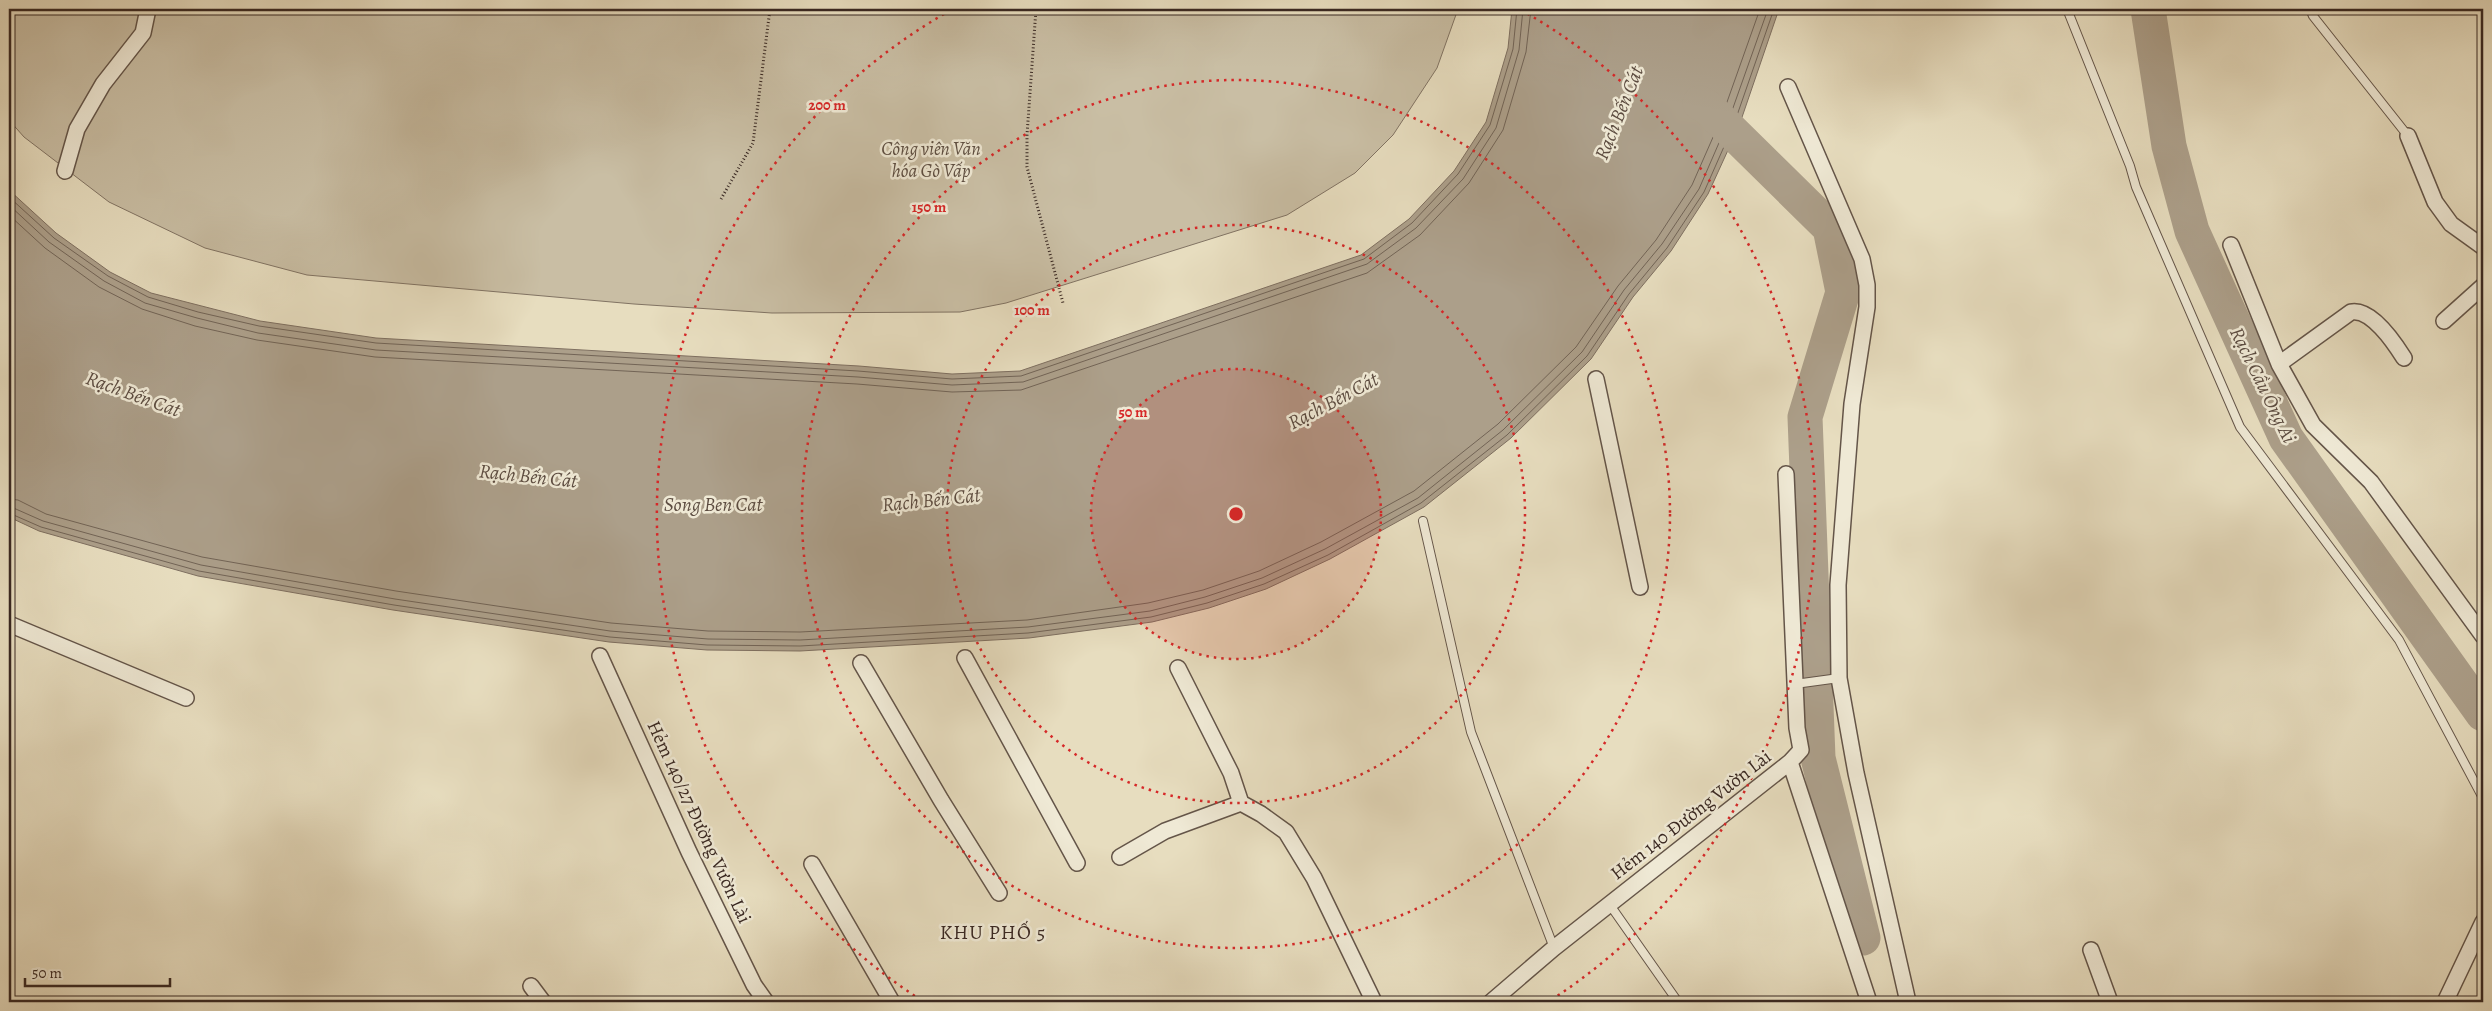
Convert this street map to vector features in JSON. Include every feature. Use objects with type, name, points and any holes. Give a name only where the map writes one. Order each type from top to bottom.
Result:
[{"type":"street","points":[[65,172],[77,129],[103,84],[143,33],[148,9]]},
{"type":"street","points":[[1788,87],[1862,260],[1868,285],[1867,307],[1852,404],[1838,585],[1836,679],[1908,1002]]},
{"type":"street","points":[[2408,136],[2435,202],[2451,224],[2483,246]]},
{"type":"street","points":[[2231,245],[2280,364],[2313,425],[2371,482],[2483,636]]},
{"type":"street","points":[[2444,321],[2483,286]]},
{"type":"street","points":[[2280,364],[2351,312],[2357,311],[2371,318],[2388,335],[2404,358]]},
{"type":"street","points":[[1596,379],[1640,587]]},
{"type":"street","points":[[1786,474],[1799,683],[1797,728],[1801,750],[1790,762]]},
{"type":"street","points":[[9,624],[186,698]]},
{"type":"street","name":"Hẻm 140/27 Đường Vườn Lài","points":[[600,656],[689,852],[754,985],[766,1002]]},
{"type":"street","points":[[965,658],[1077,863]]},
{"type":"street","points":[[861,663],[941,800],[1000,893]]},
{"type":"street","points":[[1178,668],[1231,773],[1241,803],[1286,832],[1314,878],[1374,1002]]},
{"type":"street","name":"Hẻm 140 Đường Vườn Lài","points":[[1491,1002],[1554,948],[1790,762],[1869,1002]]},
{"type":"street","points":[[1120,857],[1165,831],[1241,803]]},
{"type":"street","points":[[812,864],[892,1002]]},
{"type":"street","points":[[2445,1002],[2483,922]]},
{"type":"street","points":[[2091,950],[2110,1002]]},
{"type":"street","points":[[532,986],[543,1002]]},
{"type":"lane","points":[[2067,9],[2130,166],[2136,187],[2240,427],[2400,640],[2483,798]]},
{"type":"lane","points":[[2310,9],[2313,16],[2408,136]]},
{"type":"lane","points":[[1423,521],[1471,732],[1554,948]]},
{"type":"lane","points":[[1799,683],[1836,679]]},
{"type":"lane","points":[[1610,905],[1678,1002]]},
{"type":"path","points":[[721,199],[753,143],[770,9]]},
{"type":"path","points":[[1036,9],[1027,135],[1027,167],[1063,303]]},
{"type":"green space","name":"Công viên Văn hóa Gò Vấp","points":[[9,9],[1458,9],[1437,68],[1393,135],[1355,173],[1287,215],[1006,303],[960,312],[772,313],[634,304],[307,275],[205,248],[109,202],[24,137],[9,120]]},
{"type":"water","name":"Song Ben Cat","points":[[1512,9],[1779,9],[1739,126],[1708,194],[1671,251],[1633,297],[1591,359],[1511,438],[1424,507],[1330,559],[1266,589],[1209,608],[1152,622],[1029,638],[800,651],[707,650],[609,642],[393,610],[198,576],[39,531],[9,517],[9,190],[56,233],[110,272],[151,293],[260,321],[376,338],[859,366],[952,374],[1020,371],[1361,255],[1409,219],[1454,171],[1486,122],[1508,48]]},
{"type":"waterway","name":"Rạch Cầu Ông Ai","points":[[2148,9],[2169,146],[2192,231],[2286,438],[2483,714]]},
{"type":"waterway","points":[[1700,103],[1707,107],[1830,228],[1843,292],[1805,417],[1818,758],[1863,938]]},
{"type":"district","name":"KHU PHỐ 5","points":[[993,932]]},
{"type":"water label","name":"Rạch Bến Cát","points":[[1619,113]]},
{"type":"water label","name":"Rạch Bến Cát","points":[[133,394]]},
{"type":"water label","name":"Rạch Bến Cát","points":[[1333,401]]},
{"type":"water label","name":"Rạch Bến Cát","points":[[528,476]]},
{"type":"water label","name":"Rạch Bến Cát","points":[[931,500]]}]
